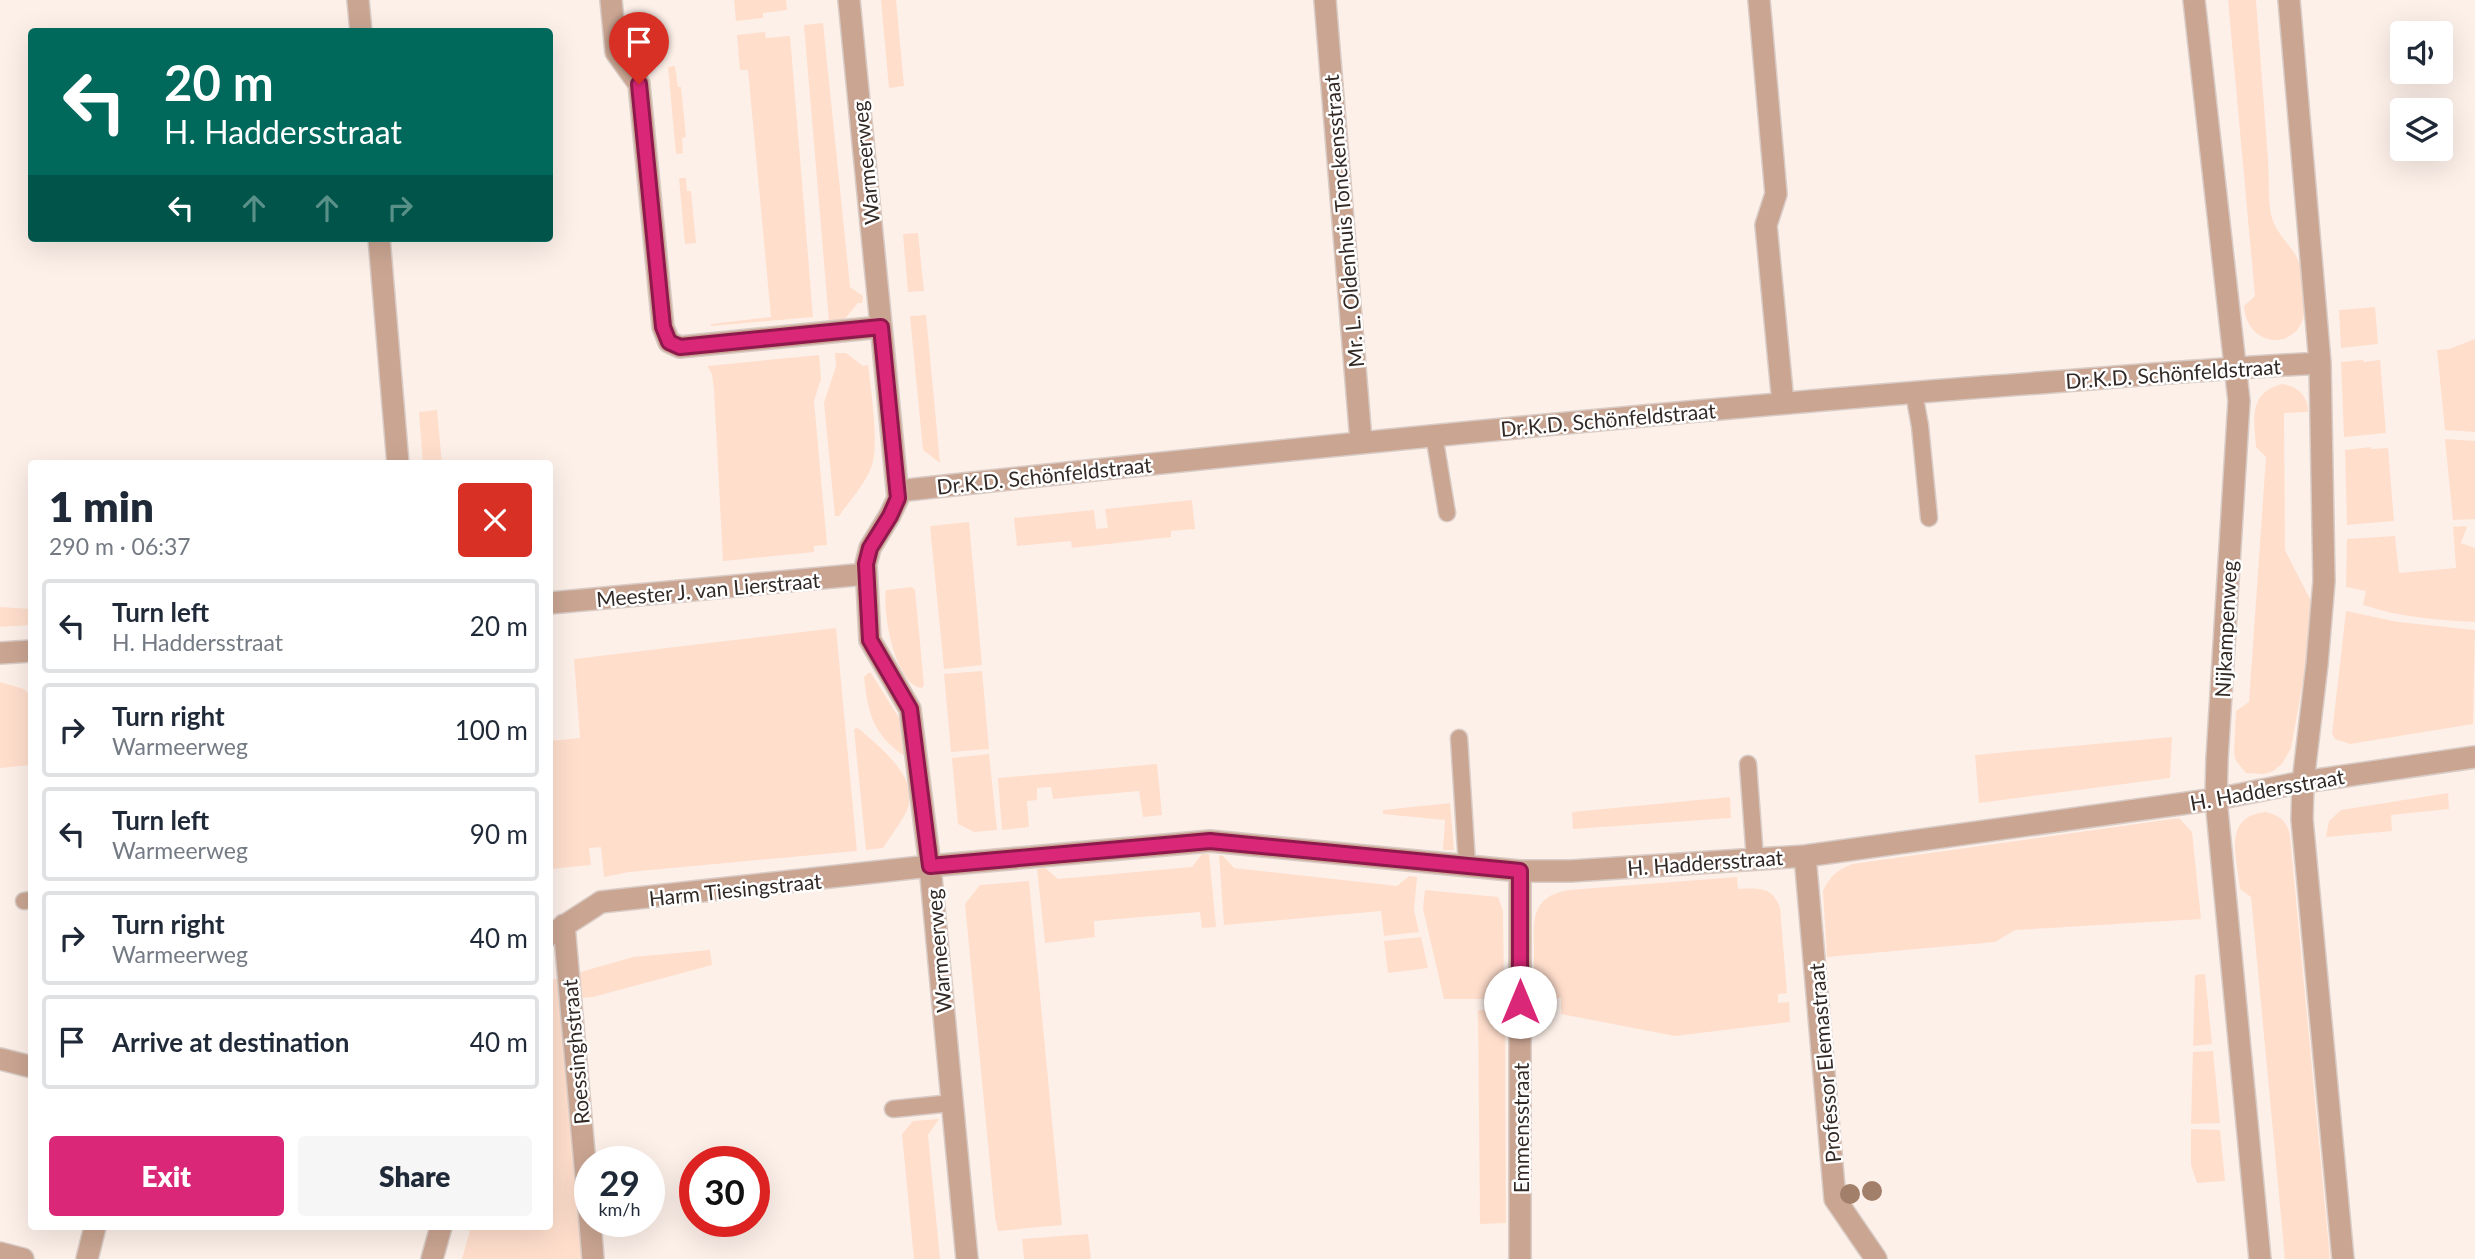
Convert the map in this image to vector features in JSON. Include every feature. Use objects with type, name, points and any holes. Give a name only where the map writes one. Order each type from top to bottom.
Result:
[{"type":"street","points":[[358,0],[361,28]]},
{"type":"street","points":[[611,0],[616,52],[639,84],[663,327],[669,342],[680,347],[881,327]]},
{"type":"street","name":"Warmeerweg","points":[[849,0],[898,491],[898,498],[890,516],[870,548],[866,574],[870,640],[910,709],[930,866],[967,1259]]},
{"type":"street","name":"Mr. L. Oldenhuis Tonckensstraat","points":[[1325,0],[1361,441]]},
{"type":"street","points":[[1759,0],[1776,194],[1766,225],[1783,402]]},
{"type":"street","name":"Nijkampenweg","points":[[2194,0],[2233,368],[2239,401],[2217,760],[2217,799],[2260,1259]]},
{"type":"street","points":[[2289,0],[2320,363],[2324,581],[2318,664],[2303,782],[2304,841],[2343,1259]]},
{"type":"street","points":[[379,242],[398,460]]},
{"type":"street","name":"Dr.K.D. Schönfeldstraat","points":[[898,491],[1361,441],[1783,402],[2320,363]]},
{"type":"street","name":"Meester J. van Lierstraat","points":[[553,603],[866,574]]},
{"type":"street","points":[[0,653],[28,651]]},
{"type":"street","name":"H. Haddersstraat","points":[[930,866],[1210,841],[1520,871],[1571,871],[1805,856],[2217,799],[2303,782],[2475,756]]},
{"type":"street","name":"Professor Elemastraat","points":[[1805,856],[1835,1199],[1876,1259]]},
{"type":"street","name":"Harm Tiesingstraat","points":[[557,930],[601,902],[930,866]]},
{"type":"street","name":"Emmensstraat","points":[[1520,871],[1520,1259]]},
{"type":"street","name":"Roessinghstraat","points":[[557,930],[581,1146]]},
{"type":"street","points":[[0,1059],[28,1066]]},
{"type":"street","points":[[87,1259],[94,1230]]},
{"type":"street","points":[[432,1259],[440,1230]]},
{"type":"street","name":"Roessinghstraat","points":[[591,1237],[593,1259]]},
{"type":"street","points":[[0,1253],[23,1259]]},
{"type":"lane","points":[[1914,393],[1929,518]]},
{"type":"lane","points":[[1434,435],[1447,513]]},
{"type":"lane","points":[[1459,738],[1467,865]]},
{"type":"lane","points":[[1748,764],[1755,859]]},
{"type":"lane","points":[[893,1109],[952,1103]]},
{"type":"shaded area","points":[[734,0],[786,0],[787,10],[763,13],[763,18],[736,21]]},
{"type":"shaded area","points":[[881,0],[896,0],[904,86],[889,88]]},
{"type":"shaded area","points":[[2228,0],[2256,0],[2271,212],[2274,224],[2300,264],[2302,274],[2304,316],[2295,332],[2283,339],[2261,336],[2251,327],[2245,314],[2244,306],[2255,296]]},
{"type":"shaded area","points":[[823,23],[850,287],[863,296],[862,303],[858,303],[843,321],[829,322],[804,25]]},
{"type":"shaded area","points":[[765,32],[766,38],[790,36],[813,317],[711,326],[771,317],[748,70],[740,70],[737,35]]},
{"type":"shaded area","points":[[675,66],[678,87],[681,87],[686,137],[682,138],[683,153],[676,154],[668,67]]},
{"type":"shaded area","points":[[679,178],[686,178],[687,191],[691,191],[696,243],[685,244]]},
{"type":"shaded area","points":[[918,233],[924,291],[908,292],[903,234]]},
{"type":"shaded area","points":[[2375,307],[2378,344],[2341,348],[2339,310]]},
{"type":"shaded area","points":[[926,315],[940,463],[923,450],[910,316]]},
{"type":"shaded area","points":[[2475,339],[2475,432],[2445,430],[2437,350],[2449,349]]},
{"type":"shaded area","points":[[835,353],[846,353],[863,366],[868,365],[875,430],[870,471],[839,516],[835,516],[824,403],[836,366]]},
{"type":"shaded area","points":[[819,355],[821,379],[814,401],[827,545],[814,546],[814,552],[723,561],[714,390],[712,374],[707,366]]},
{"type":"shaded area","points":[[2380,360],[2386,433],[2344,437],[2341,362]]},
{"type":"shaded area","points":[[2282,384],[2301,393],[2308,406],[2308,412],[2284,413],[2285,550],[2311,601],[2304,676],[2291,748],[2282,764],[2273,771],[2264,774],[2246,773],[2236,761],[2234,752],[2236,711],[2249,702],[2266,457],[2256,447],[2254,417],[2258,401],[2263,394]]},
{"type":"shaded area","points":[[437,410],[442,460],[423,460],[419,412]]},
{"type":"shaded area","points":[[2445,439],[2475,441],[2475,519],[2453,520]]},
{"type":"shaded area","points":[[2388,448],[2394,521],[2347,525],[2345,450]]},
{"type":"shaded area","points":[[1192,500],[1195,529],[1171,531],[1171,537],[1072,548],[1071,541],[1017,546],[1014,518],[1094,510],[1096,529],[1108,528],[1105,509]]},
{"type":"shaded area","points":[[969,522],[982,665],[944,669],[930,526]]},
{"type":"shaded area","points":[[2453,527],[2467,527],[2461,543],[2475,548],[2475,622],[2418,617],[2377,609],[2363,605],[2366,591],[2346,587],[2347,539],[2395,536],[2399,573],[2456,568]]},
{"type":"shaded area","points":[[912,587],[915,590],[924,685],[922,688],[904,675],[892,646],[886,614],[886,590]]},
{"type":"shaded area","points":[[0,607],[28,609],[28,625],[0,627]]},
{"type":"shaded area","points":[[2346,611],[2398,622],[2475,630],[2473,724],[2350,744],[2335,739],[2332,734]]},
{"type":"shaded area","points":[[836,628],[857,851],[629,872],[604,877],[601,847],[589,848],[591,865],[553,869],[553,741],[580,738],[574,659]]},
{"type":"shaded area","points":[[982,671],[989,749],[951,752],[944,674]]},
{"type":"shaded area","points":[[871,673],[901,721],[906,757],[886,740],[874,723],[864,677]]},
{"type":"shaded area","points":[[0,682],[24,689],[28,693],[28,765],[0,768]]},
{"type":"shaded area","points":[[858,728],[901,771],[910,793],[905,813],[883,848],[866,850],[854,729]]},
{"type":"shaded area","points":[[2172,737],[2170,778],[1979,803],[1975,755]]},
{"type":"shaded area","points":[[989,754],[997,830],[974,832],[958,824],[952,758]]},
{"type":"shaded area","points":[[1157,764],[1162,815],[1143,817],[1139,791],[1053,799],[1051,787],[1037,788],[1037,800],[1027,801],[1029,827],[1002,830],[998,778]]},
{"type":"shaded area","points":[[2448,793],[2449,809],[2391,815],[2392,831],[2326,837],[2329,821],[2341,810]]},
{"type":"shaded area","points":[[1730,797],[1731,818],[1573,829],[1572,812]]},
{"type":"shaded area","points":[[1450,803],[1454,850],[1443,850],[1445,820],[1383,814],[1383,810]]},
{"type":"shaded area","points":[[2265,812],[2282,820],[2290,836],[2330,1259],[2285,1259],[2251,897],[2240,889],[2235,852],[2237,830],[2243,822],[2251,815]]},
{"type":"shaded area","points":[[2179,818],[2192,832],[2201,919],[2015,930],[1995,942],[1827,957],[1823,891],[1834,874],[1852,864]]},
{"type":"shaded area","points":[[1202,854],[1209,854],[1216,927],[1202,928],[1200,912],[1094,921],[1095,937],[1045,943],[1037,869],[1045,868],[1058,879],[1192,867]]},
{"type":"shaded area","points":[[1219,855],[1234,868],[1397,886],[1409,876],[1417,877],[1414,910],[1419,932],[1384,936],[1381,911],[1224,925]]},
{"type":"shaded area","points":[[1737,877],[1738,889],[1769,892],[1780,908],[1787,993],[1778,994],[1778,1003],[1789,1002],[1790,1022],[1675,1036],[1561,1014],[1561,998],[1534,998],[1535,917],[1548,897],[1569,890]]},
{"type":"shaded area","points":[[1029,881],[1062,1225],[998,1231],[965,904],[980,885]]},
{"type":"shaded area","points":[[1425,890],[1498,897],[1503,911],[1504,999],[1444,999],[1423,909]]},
{"type":"shaded area","points":[[1421,937],[1428,968],[1388,973],[1384,941]]},
{"type":"shaded area","points":[[710,950],[712,965],[593,997],[580,998],[577,973],[633,957]]},
{"type":"shaded area","points":[[2205,974],[2212,1044],[2193,1046],[2195,975]]},
{"type":"shaded area","points":[[553,979],[557,979],[574,1169],[574,1237],[580,1237],[582,1259],[462,1259],[470,1230],[553,1230]]},
{"type":"shaded area","points":[[1505,1009],[1506,1223],[1480,1224],[1478,1010]]},
{"type":"shaded area","points":[[2213,1051],[2220,1123],[2191,1124],[2193,1052]]},
{"type":"shaded area","points":[[939,1119],[928,1135],[940,1259],[914,1259],[902,1134],[913,1121]]},
{"type":"shaded area","points":[[2191,1129],[2220,1130],[2225,1181],[2197,1183],[2191,1165]]},
{"type":"shaded area","points":[[1088,1234],[1091,1259],[1024,1259],[1022,1239]]},
{"type":"route","points":[[639,84],[663,327],[669,342],[680,347],[881,327],[898,498],[870,548],[866,564],[870,640],[910,709],[930,866],[1210,841],[1520,871],[1520,1002]]}]
